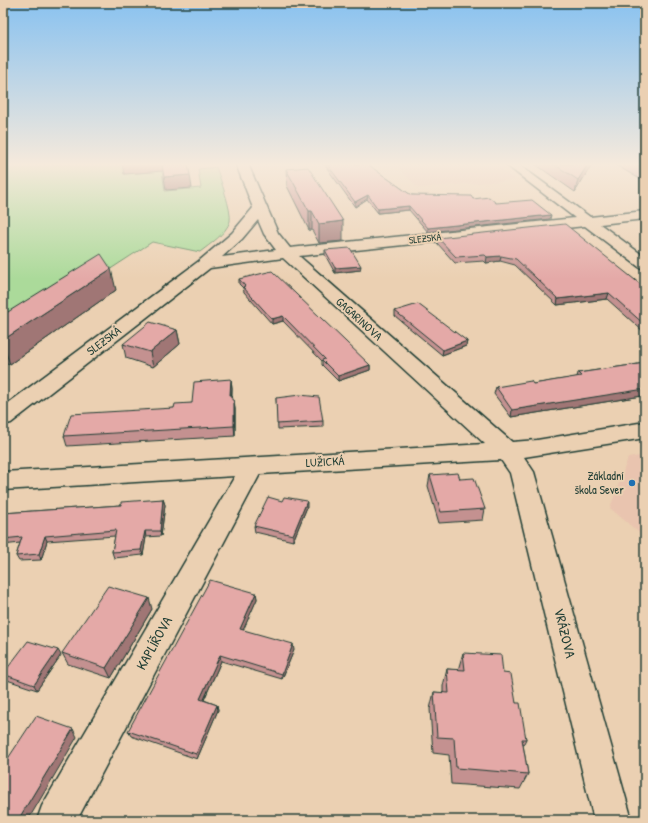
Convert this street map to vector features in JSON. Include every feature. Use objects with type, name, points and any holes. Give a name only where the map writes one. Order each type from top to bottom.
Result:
[{"type":"street","name":"GAGARINOVA","points":[[257,202],[271,234],[286,253],[507,451]]},
{"type":"street","points":[[562,202],[645,264]]},
{"type":"street","name":"SLEZSKÁ","points":[[3,418],[205,264],[237,236],[260,209]]},
{"type":"street","name":"SLEZSKÁ","points":[[205,264],[286,253],[645,215]]},
{"type":"street","name":"LUŽICKÁ","points":[[3,481],[507,451],[537,448],[645,430]]},
{"type":"street","name":"VRÁZOVA","points":[[507,451],[518,466],[525,481],[613,820]]},
{"type":"street","name":"KAPLÍŘOVA","points":[[56,820],[252,467]]},
{"type":"shaded area","name":"Základní škola Sever","points":[[645,455],[645,538],[610,508],[628,458]]},
{"type":"green space","points":[[3,202],[228,202],[230,221],[228,226],[213,242],[200,252],[152,242],[3,339]]},
{"type":"building","points":[[304,202],[331,202],[343,221],[319,224],[312,211],[309,211]]},
{"type":"building","points":[[373,202],[535,202],[551,215],[428,228],[409,206],[378,209]]},
{"type":"building","points":[[565,224],[645,288],[645,325],[609,293],[558,299],[516,259],[501,256],[487,257],[485,255],[456,257],[438,238]]},
{"type":"building","points":[[350,248],[361,266],[335,268],[325,250]]},
{"type":"building","points":[[101,254],[111,269],[3,340],[3,315]]},
{"type":"building","points":[[272,271],[370,365],[338,376],[322,360],[325,359],[283,316],[272,319],[243,287],[245,286],[239,279]]},
{"type":"building","points":[[418,304],[467,341],[443,350],[395,311]]},
{"type":"building","points":[[150,322],[177,330],[150,352],[123,344]]},
{"type":"building","points":[[645,363],[645,389],[512,410],[496,387],[531,381],[533,384],[581,376],[578,373]]},
{"type":"building","points":[[231,379],[230,395],[232,395],[232,400],[234,400],[234,426],[64,436],[71,414],[174,408],[175,404],[192,403],[194,382]]},
{"type":"building","points":[[300,395],[319,397],[323,421],[277,424],[276,398]]},
{"type":"building","points":[[458,473],[460,479],[474,478],[485,509],[441,512],[430,475]]},
{"type":"building","points":[[268,497],[282,501],[284,497],[307,501],[293,535],[254,526]]},
{"type":"building","points":[[163,499],[160,531],[145,531],[141,550],[112,552],[116,530],[45,536],[39,554],[16,556],[22,537],[3,539],[3,513],[121,505],[121,502]]},
{"type":"building","points":[[210,580],[256,593],[240,629],[293,644],[282,674],[220,655],[200,699],[217,705],[196,754],[128,731]]},
{"type":"building","points":[[108,586],[149,598],[106,668],[62,653]]},
{"type":"building","points":[[28,641],[58,650],[34,685],[3,674]]},
{"type":"building","points":[[463,653],[501,655],[503,673],[511,674],[516,703],[520,703],[526,739],[522,739],[528,774],[456,768],[454,738],[437,737],[434,692],[449,693],[447,669],[465,670]]},
{"type":"building","points":[[36,716],[73,729],[18,820],[3,820],[3,766]]},
{"type":"place","name":"Základní škola Sever","points":[[632,483]]}]
